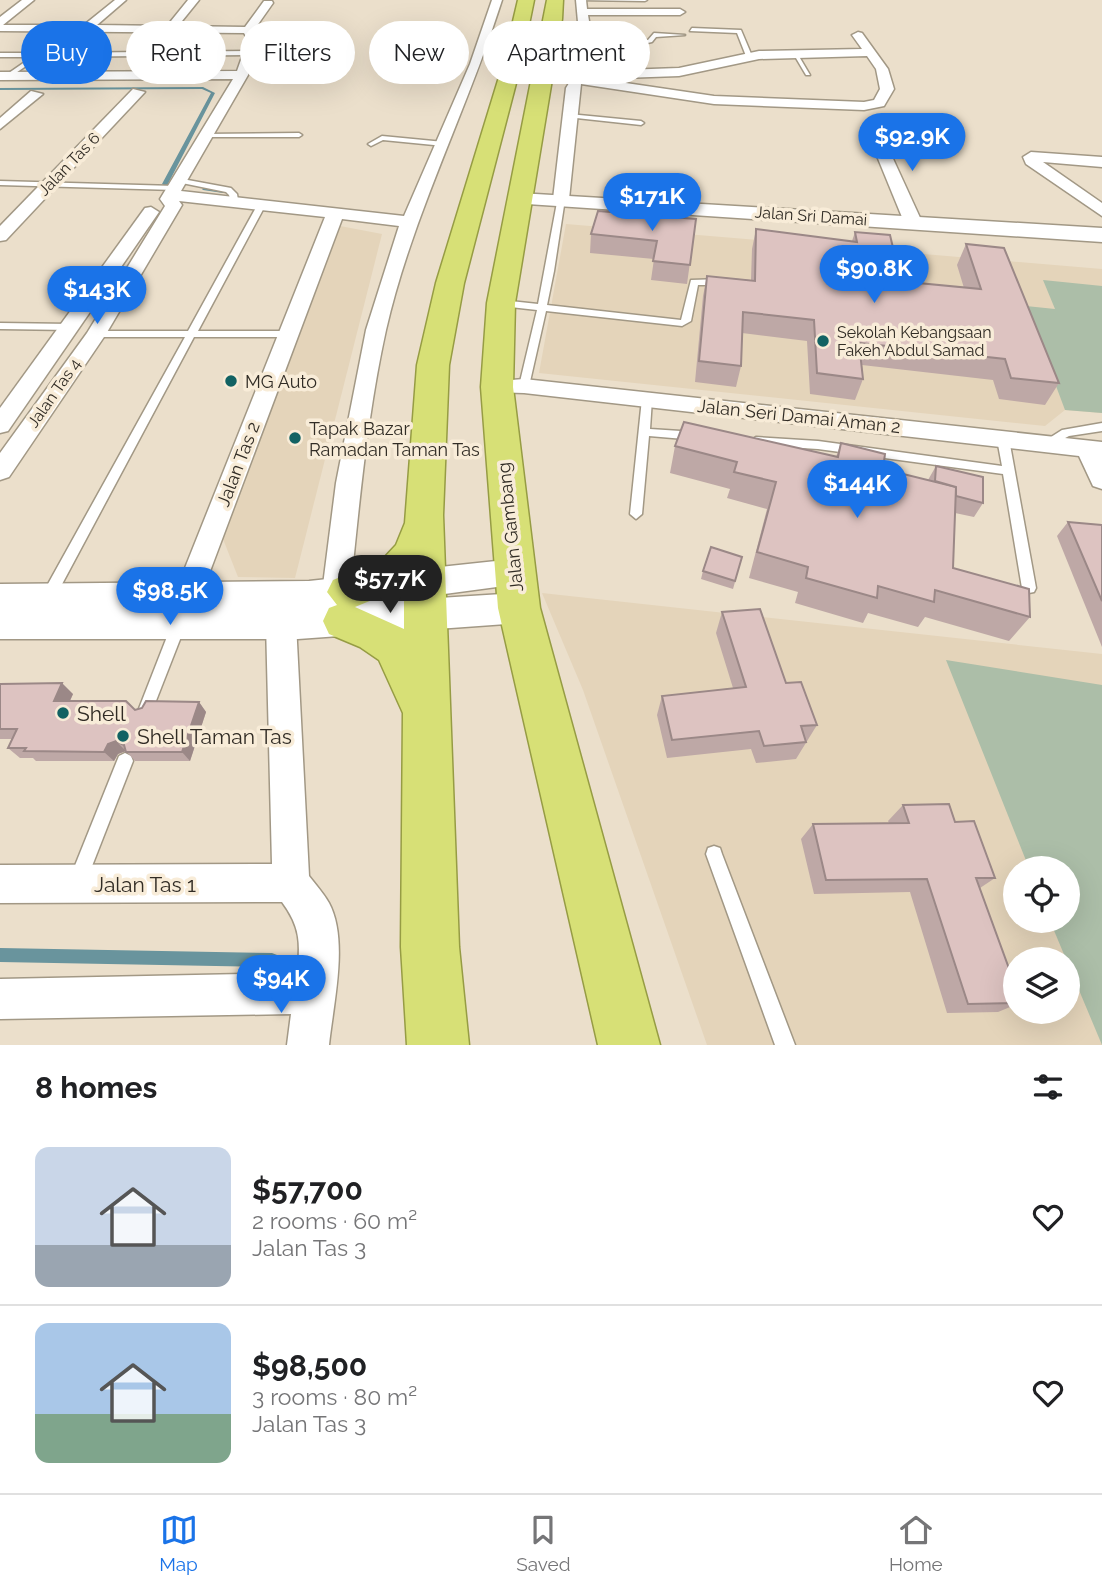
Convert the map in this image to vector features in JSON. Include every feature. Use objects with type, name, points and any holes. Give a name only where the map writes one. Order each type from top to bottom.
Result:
[{"type":"highway","points":[[438,1045],[429,947],[424,515],[433,365],[450,283],[512,64],[526,0]]},
{"type":"highway","name":"Jalan Gambang","points":[[554,21],[555,0]]},
{"type":"highway","name":"Jalan Gambang","points":[[540,84],[501,303],[510,386],[517,590],[629,1045]]},
{"type":"highway","points":[[538,99],[570,84]]},
{"type":"highway","points":[[424,515],[418,544],[406,565],[342,602],[388,638],[411,675],[426,717]]},
{"type":"street","points":[[0,22],[29,0]]},
{"type":"street","points":[[96,21],[121,0]]},
{"type":"street","points":[[177,21],[194,0]]},
{"type":"street","points":[[342,602],[367,374],[376,330],[410,222],[444,144],[497,0]]},
{"type":"street","points":[[255,21],[268,3]]},
{"type":"street","points":[[582,4],[680,12]]},
{"type":"street","points":[[0,28],[21,28]]},
{"type":"street","points":[[599,84],[714,100],[864,106],[879,103],[887,89],[882,69],[858,35]]},
{"type":"street","points":[[650,75],[749,56],[868,52]]},
{"type":"street","points":[[4,76],[240,75]]},
{"type":"street","points":[[240,78],[174,190],[410,222]]},
{"type":"street","points":[[561,200],[569,116],[576,84]]},
{"type":"street","name":"Jalan Tas 6","points":[[0,236],[138,92]]},
{"type":"street","points":[[0,125],[36,94]]},
{"type":"street","points":[[877,139],[913,222]]},
{"type":"street","points":[[1101,163],[1031,157],[1031,161],[1102,211]]},
{"type":"street","name":"Jalan Tas 4","points":[[0,425],[156,205],[174,190]]},
{"type":"street","name":"Jalan Tas 4","points":[[0,471],[96,334],[174,205],[174,190]]},
{"type":"street","name":"Jalan Sri Damai","points":[[519,199],[1102,235]]},
{"type":"street","name":"Jalan Tas 2","points":[[183,611],[336,212]]},
{"type":"street","name":"Jalan Seri Damai Aman 2","points":[[510,386],[1095,449]]},
{"type":"street","points":[[1095,449],[1102,480]]},
{"type":"street","points":[[0,624],[183,611],[425,599],[517,590]]},
{"type":"street","points":[[0,599],[47,598],[281,623],[342,602]]},
{"type":"street","points":[[281,623],[291,884],[315,915],[319,954],[308,1045]]},
{"type":"street","name":"Jalan Tas 1","points":[[0,884],[291,884]]},
{"type":"street","points":[[0,999],[316,993]]},
{"type":"lane","points":[[582,4],[645,0]]},
{"type":"lane","points":[[692,30],[738,31],[749,56]]},
{"type":"lane","points":[[650,41],[654,35],[682,35]]},
{"type":"lane","points":[[112,54],[240,53]]},
{"type":"lane","points":[[795,54],[808,74]]},
{"type":"lane","points":[[0,55],[21,55]]},
{"type":"lane","points":[[4,76],[21,66]]},
{"type":"lane","points":[[569,116],[641,123]]},
{"type":"lane","points":[[205,136],[299,135]]},
{"type":"lane","points":[[370,144],[382,138],[444,144]]},
{"type":"lane","points":[[0,183],[52,182],[174,190]]},
{"type":"lane","points":[[510,386],[541,307],[561,200]]},
{"type":"lane","points":[[47,598],[262,204]]},
{"type":"lane","points":[[501,303],[682,323],[686,321],[694,282],[734,283]]},
{"type":"lane","points":[[0,326],[71,327]]},
{"type":"lane","points":[[96,334],[287,334]]},
{"type":"lane","points":[[636,514],[646,399]]},
{"type":"lane","points":[[1046,444],[1066,433],[1102,427]]},
{"type":"lane","points":[[644,432],[711,437]]},
{"type":"lane","points":[[737,439],[818,446],[1010,471]]},
{"type":"lane","points":[[1003,439],[1029,588]]},
{"type":"lane","points":[[145,711],[183,611]]},
{"type":"lane","points":[[77,884],[125,761]]},
{"type":"lane","points":[[714,855],[785,1045]]},
{"type":"shaded area","name":"Sekolah Kebangsaan Fakeh Abdul Samad","points":[[566,224],[1102,269],[1102,413],[1065,410],[1045,426],[539,373]]},
{"type":"shaded area","name":"Tapak Bazar Ramadan Taman Tas","points":[[340,226],[382,234],[295,578],[238,577],[223,539]]},
{"type":"shaded area","points":[[542,593],[1102,654],[1102,1045],[707,1045],[583,690]]},
{"type":"green space","points":[[1043,280],[1102,286],[1102,413],[1065,410],[1026,306],[1055,309]]},
{"type":"green space","points":[[946,660],[1102,685],[1102,1045],[1080,993],[1080,947],[1061,947],[1055,933],[1080,933],[1080,856],[1024,856]]},
{"type":"building","points":[[598,211],[696,219],[690,265],[653,261],[657,241],[591,234]]},
{"type":"building","points":[[756,229],[857,242],[855,232],[890,235],[894,252],[901,252],[908,282],[981,289],[966,244],[1004,248],[1059,383],[1011,378],[1005,359],[859,343],[863,379],[817,373],[814,320],[743,312],[741,366],[699,361],[707,276],[755,281]]},
{"type":"building","points":[[684,422],[838,457],[841,443],[885,454],[883,469],[956,487],[953,568],[1029,589],[1030,617],[935,590],[934,602],[878,586],[877,598],[806,578],[808,567],[757,552],[776,482],[734,472],[737,462],[675,446]]},
{"type":"building","points":[[936,466],[983,477],[983,503],[956,496],[956,487],[935,481]]},
{"type":"building","points":[[1068,522],[1102,525],[1102,601]]},
{"type":"building","points":[[711,547],[742,557],[735,581],[703,571]]},
{"type":"building","points":[[760,609],[786,683],[801,682],[817,725],[801,726],[806,742],[764,746],[759,731],[672,740],[662,696],[746,687],[722,612]]},
{"type":"building","points":[[62,683],[54,701],[126,701],[135,710],[142,708],[146,701],[199,702],[182,752],[126,752],[124,745],[116,741],[108,744],[104,752],[24,751],[26,748],[8,748],[17,729],[0,729],[0,684]]},
{"type":"building","points":[[949,804],[955,822],[974,821],[995,878],[976,878],[1003,952],[1003,1003],[968,1004],[927,879],[826,880],[813,824],[909,823],[903,805]]},
{"type":"waterway","points":[[0,89],[203,88],[213,93],[165,184]]},
{"type":"waterway","points":[[205,189],[223,191]]},
{"type":"waterway","points":[[0,955],[272,960]]},
{"type":"place","name":"Sekolah Kebangsaan Fakeh Abdul Samad","points":[[823,341]]},
{"type":"place","name":"MG Auto","points":[[231,381]]},
{"type":"place","name":"Tapak Bazar Ramadan Taman Tas","points":[[295,438]]},
{"type":"place","name":"Shell","points":[[63,713]]},
{"type":"place","name":"Shell Taman Tas","points":[[123,736]]}]
